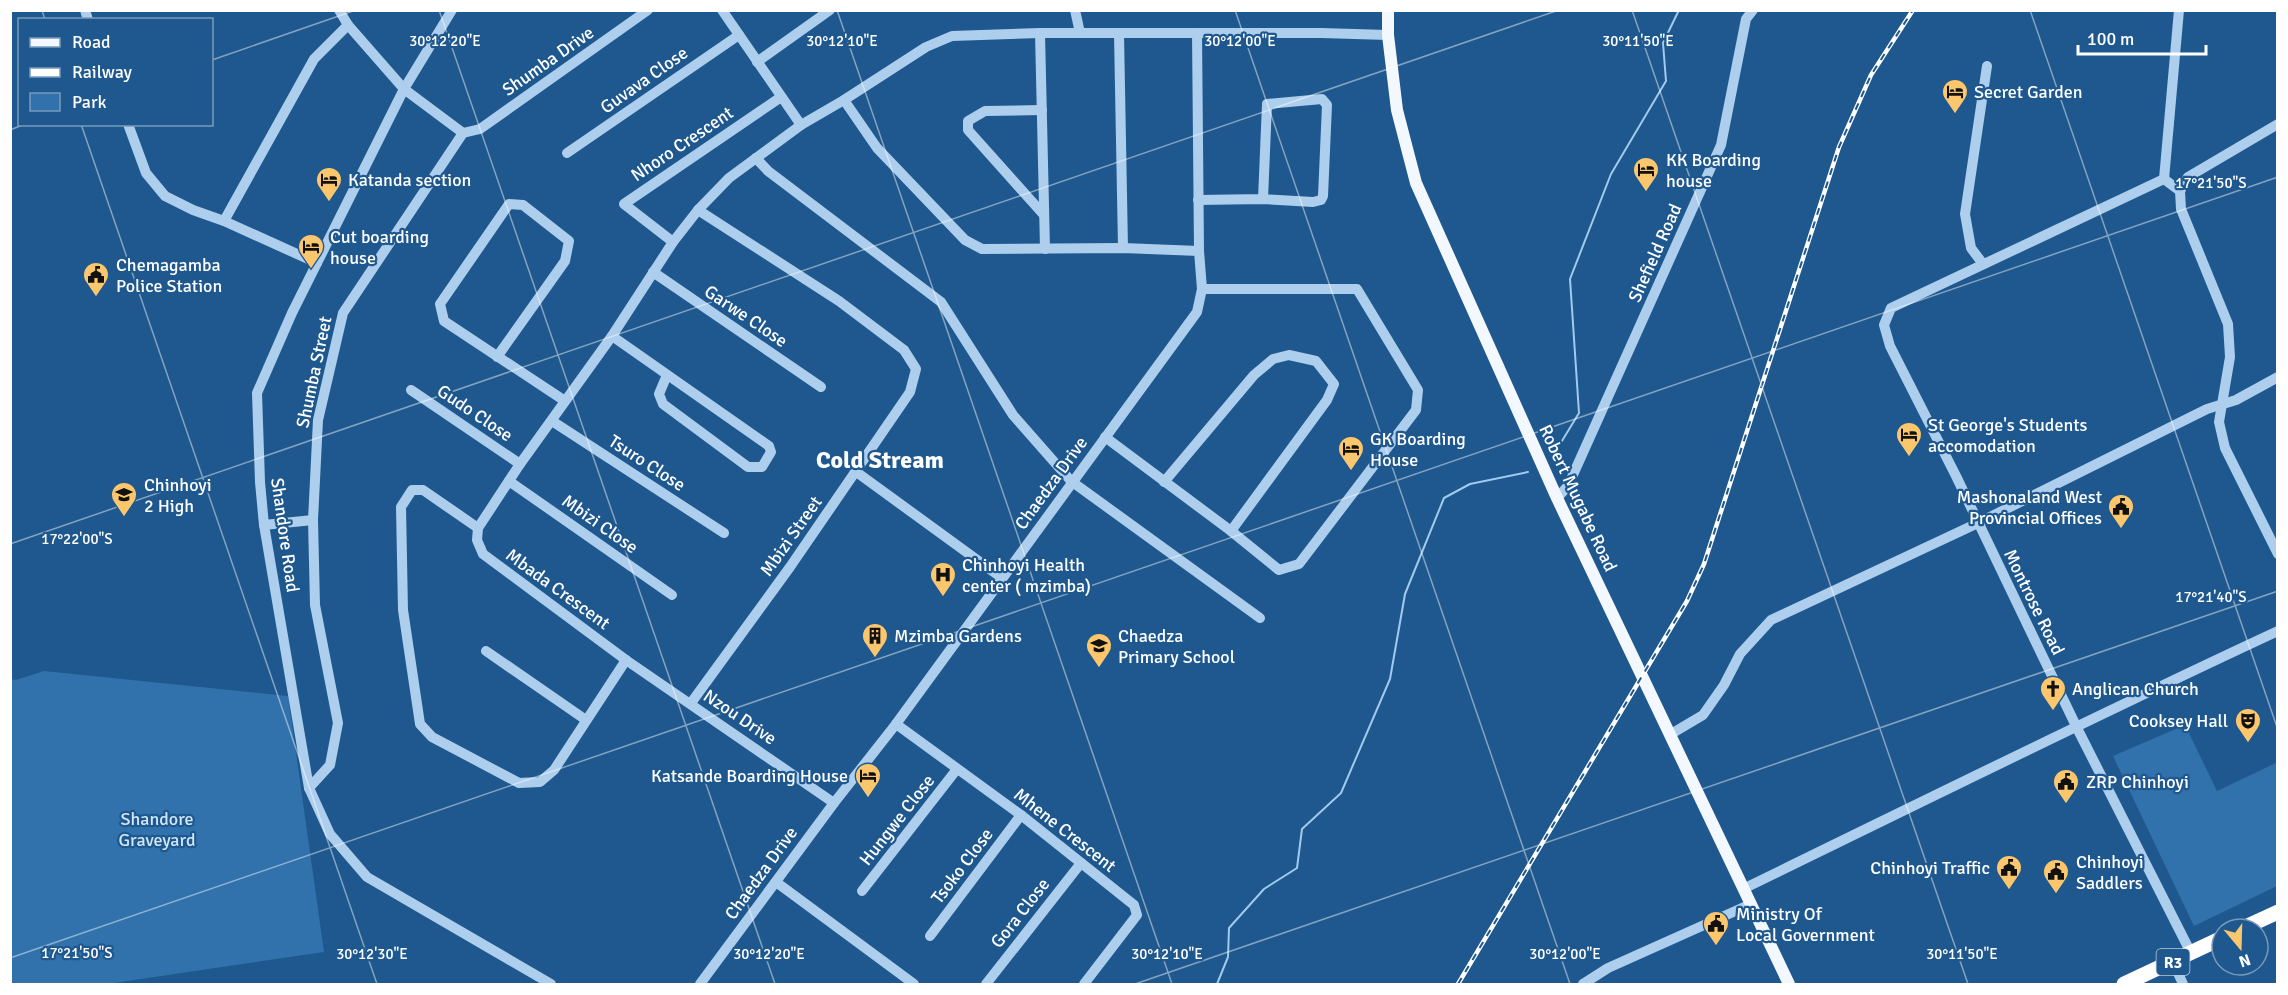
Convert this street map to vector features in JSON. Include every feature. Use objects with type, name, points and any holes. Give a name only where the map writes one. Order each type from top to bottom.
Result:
[{"type":"highway","name":"R3","points":[[2124,984],[2210,944]]},
{"type":"main road","name":"Robert Mugabe Road","points":[[1388,10],[1388,35],[1397,110],[1416,183],[1557,498],[1789,984]]},
{"type":"street","points":[[339,10],[348,24],[404,89],[463,133]]},
{"type":"street","name":"Shandore Road","points":[[452,10],[404,89],[317,263],[257,393],[264,525],[309,788],[330,834],[367,877],[404,901],[551,984]]},
{"type":"street","name":"Shumba Drive","points":[[463,133],[480,129],[648,10]]},
{"type":"street","points":[[722,10],[801,125]]},
{"type":"street","points":[[757,62],[817,14],[830,10]]},
{"type":"street","points":[[1075,10],[1080,33]]},
{"type":"street","name":"Shefield Road","points":[[1557,498],[1571,478],[1721,145],[1746,19],[1753,10]]},
{"type":"street","points":[[2179,10],[2164,179],[2180,191]]},
{"type":"street","points":[[225,221],[314,59],[348,24]]},
{"type":"street","points":[[1040,33],[1045,249]]},
{"type":"street","points":[[626,660],[554,770],[540,782],[519,783],[432,737],[420,724],[403,610],[402,507],[412,490],[423,490],[478,528],[520,464],[612,336],[673,242],[698,210],[729,178],[801,125],[926,47],[952,36],[1040,33],[1388,35]]},
{"type":"street","name":"Chaedza Drive","points":[[700,984],[834,803],[896,724],[1071,481],[1197,312],[1202,289],[1198,251],[1197,33]]},
{"type":"street","points":[[1119,34],[1123,248]]},
{"type":"street","name":"Guvava Close","points":[[567,153],[738,35]]},
{"type":"street","points":[[1983,264],[1971,248],[1965,214],[1987,66]]},
{"type":"street","name":"Nhoro Crescent","points":[[673,242],[624,204],[781,97]]},
{"type":"street","points":[[1198,200],[1313,202],[1321,200],[1327,105],[1322,99],[1267,104],[1263,200]]},
{"type":"street","points":[[844,100],[877,148],[965,240],[982,249],[1123,248],[1198,251]]},
{"type":"street","points":[[1042,110],[985,111],[968,121],[968,130],[1044,214]]},
{"type":"street","points":[[2277,124],[2188,177],[2180,191],[2181,209],[2228,324],[2230,357],[2218,422],[2225,448],[2277,554]]},
{"type":"street","points":[[129,126],[146,173],[165,196],[317,263]]},
{"type":"street","name":"Shumba Street","points":[[309,788],[330,765],[338,723],[315,604],[313,519],[318,420],[343,313],[463,133]]},
{"type":"street","points":[[756,158],[768,171],[941,302],[1013,415],[1071,481],[1260,618]]},
{"type":"street","name":"Montrose Road","points":[[2164,179],[1891,308],[1884,325],[1890,346],[2077,728],[2191,953]]},
{"type":"street","points":[[497,357],[565,261],[569,241],[523,205],[509,204],[440,304],[444,321],[497,357],[565,401]]},
{"type":"street","name":"Mbizi Street","points":[[691,703],[790,567],[910,392],[916,369],[904,350],[839,301],[698,210]]},
{"type":"street","name":"Garwe Close","points":[[653,272],[821,387]]},
{"type":"street","points":[[1105,437],[1231,531],[1279,570],[1299,564],[1416,411],[1418,390],[1357,289],[1202,289]]},
{"type":"street","points":[[612,336],[769,446],[771,452],[762,467],[748,467],[663,404],[659,394],[667,375]]},
{"type":"street","points":[[1164,482],[1254,375],[1273,359],[1289,355],[1316,361],[1334,384],[1327,400],[1231,531]]},
{"type":"street","points":[[1671,734],[1703,715],[1724,685],[1740,654],[1752,638],[1771,620],[1978,523],[2207,409],[2236,400],[2277,377]]},
{"type":"street","name":"Gudo Close","points":[[411,390],[520,464]]},
{"type":"street","name":"Tsuro Close","points":[[552,422],[724,533]]},
{"type":"street","points":[[855,471],[1002,578]]},
{"type":"street","name":"Mbizi Close","points":[[509,481],[672,595]]},
{"type":"street","points":[[264,525],[313,519]]},
{"type":"street","name":"Mbada Crescent","points":[[478,528],[477,540],[483,554],[626,660]]},
{"type":"street","points":[[1744,888],[2277,631]]},
{"type":"street","points":[[486,651],[586,720]]},
{"type":"street","name":"Nzou Drive","points":[[626,660],[834,803]]},
{"type":"street","name":"Mhene Crescent","points":[[896,724],[1021,815],[1134,905],[1137,915],[1084,984]]},
{"type":"street","name":"Hungwe Close","points":[[862,891],[957,769]]},
{"type":"street","name":"Tsoko Close","points":[[930,936],[1021,815]]},
{"type":"street","name":"Gora Close","points":[[986,984],[1081,863]]},
{"type":"street","points":[[776,882],[914,984]]},
{"type":"street","points":[[1583,984],[1608,968],[1751,904]]},
{"type":"street","points":[[2173,962],[2183,984]]},
{"type":"green space","name":"Shandore Graveyard","points":[[44,671],[288,696],[324,952],[107,984],[11,984],[10,679],[16,680]]},
{"type":"green space","points":[[2185,725],[2217,791],[2278,762],[2277,886],[2194,926],[2113,756]]},
{"type":"waterway","points":[[1554,454],[1579,413],[1570,279],[1611,174],[1666,81],[1663,43],[1679,10]]},
{"type":"waterway","points":[[1217,984],[1228,957],[1229,928],[1264,889],[1297,868],[1302,829],[1341,793],[1390,679],[1405,594],[1444,498],[1470,484],[1528,472]]},
{"type":"railway","points":[[1458,984],[1687,601],[1704,564],[1839,147],[1871,75],[1913,10]]},
{"type":"place","name":"Secret Garden","points":[[1955,115]]},
{"type":"place","name":"KK Boarding house","points":[[1646,193]]},
{"type":"place","name":"Katanda section","points":[[329,203]]},
{"type":"place","name":"Cut boarding house","points":[[311,270]]},
{"type":"place","name":"Chemagamba Police Station","points":[[96,298]]},
{"type":"place","name":"St George's Students accomodation","points":[[1909,458]]},
{"type":"place","name":"GK Boarding House","points":[[1351,472]]},
{"type":"place","name":"Chinhoyi 2 High","points":[[124,518]]},
{"type":"place","name":"Mashonaland West Provincial Offices","points":[[2121,530]]},
{"type":"place","name":"Chinhoyi Health center ( mzimba)","points":[[943,598]]},
{"type":"place","name":"Mzimba Gardens","points":[[875,659]]},
{"type":"place","name":"Chaedza Primary School","points":[[1099,669]]},
{"type":"place","name":"Anglican Church","points":[[2053,712]]},
{"type":"place","name":"Cooksey Hall","points":[[2248,744]]},
{"type":"place","name":"Katsande Boarding House","points":[[868,799]]},
{"type":"place","name":"ZRP Chinhoyi","points":[[2066,805]]},
{"type":"place","name":"Chinhoyi Traffic","points":[[2009,891]]},
{"type":"place","name":"Chinhoyi Saddlers","points":[[2056,895]]},
{"type":"place","name":"Ministry Of Local Government","points":[[1716,947]]},
{"type":"district","name":"Cold Stream","points":[[880,460]]}]
